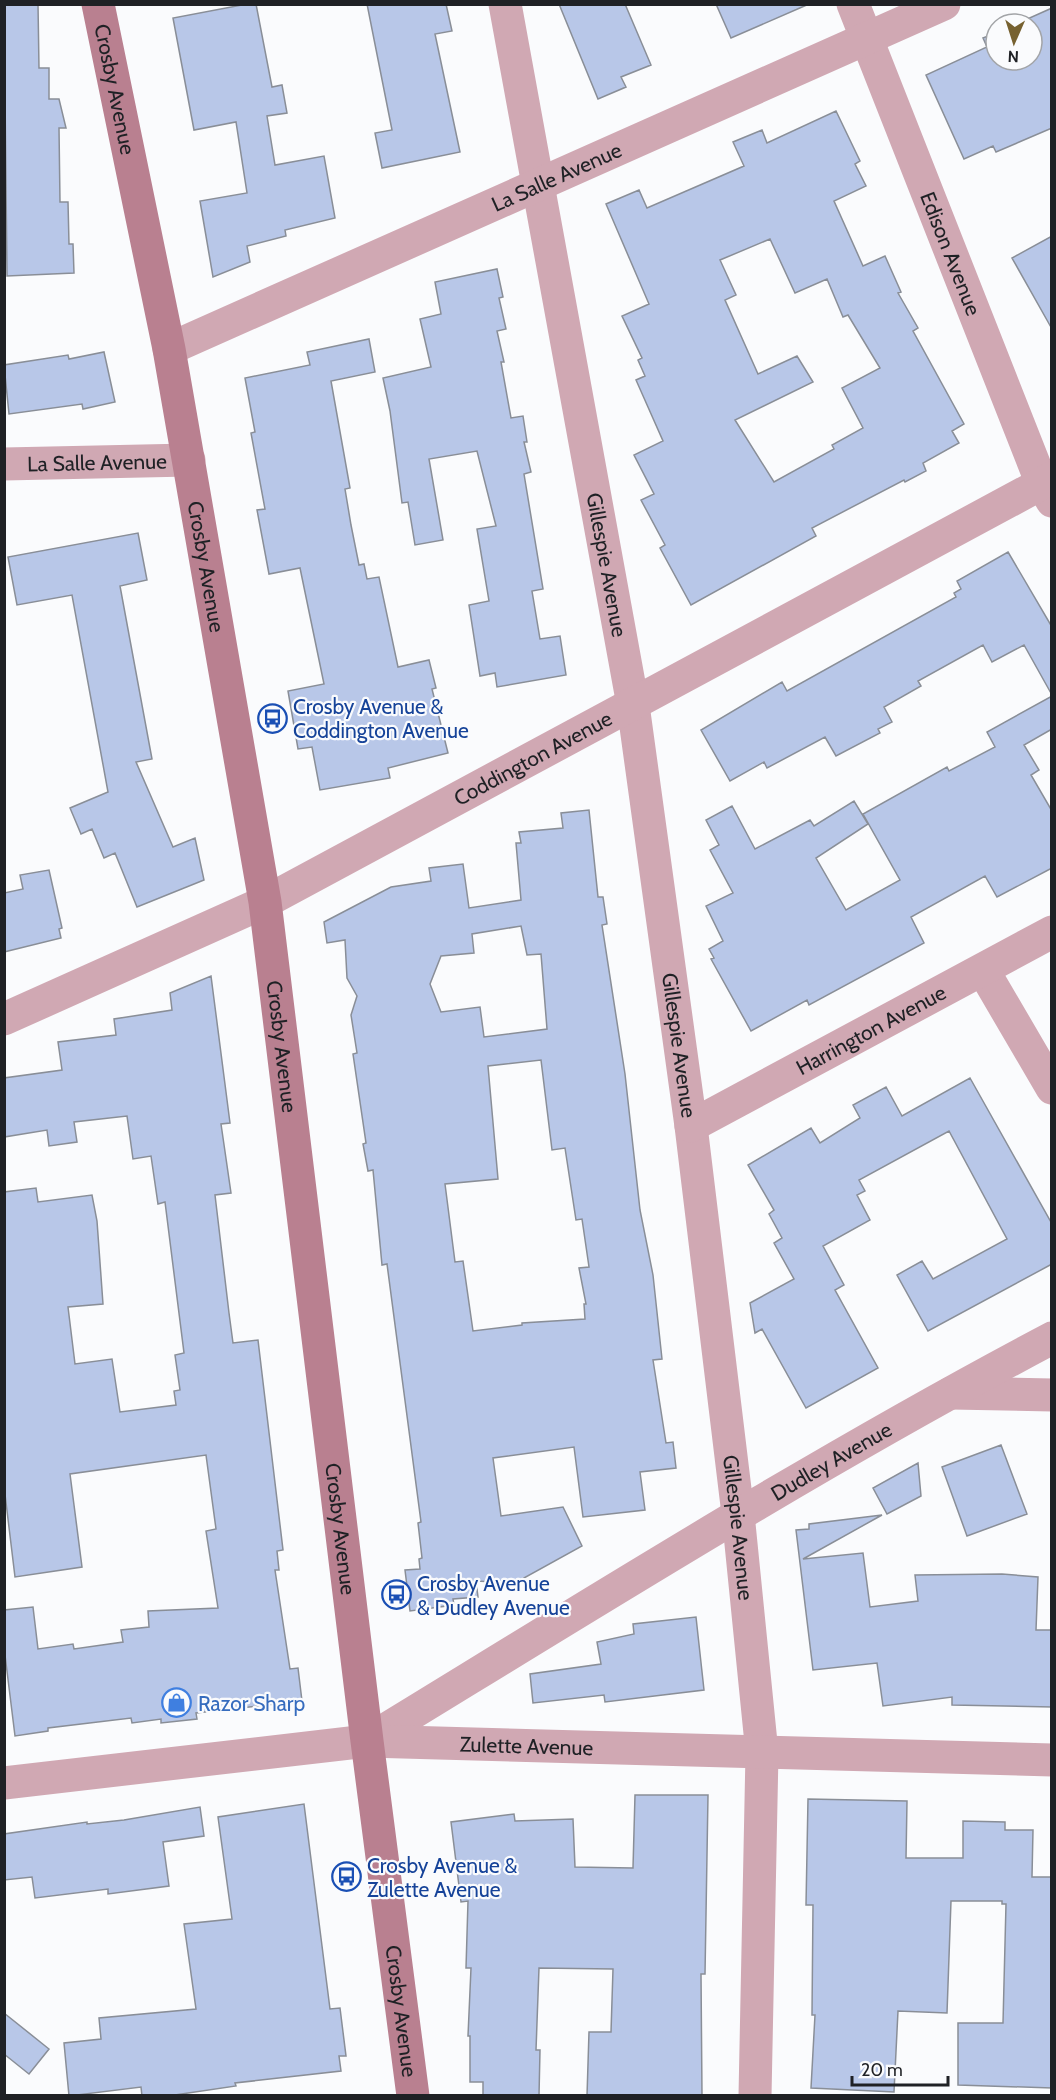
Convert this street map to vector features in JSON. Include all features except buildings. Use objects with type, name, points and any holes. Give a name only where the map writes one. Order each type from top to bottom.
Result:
[{"type":"street","name":"Crosby Avenue","points":[[98,4],[169,349],[265,902],[367,1741],[413,2096]]},
{"type":"street","name":"Gillespie Avenue","points":[[505,4],[633,705],[691,1126],[738,1514],[762,1754],[755,2096]]},
{"type":"street","name":"Edison Avenue","points":[[852,4],[1048,488]]},
{"type":"street","name":"La Salle Avenue","points":[[169,349],[944,4]]},
{"type":"street","name":"La Salle Avenue","points":[[4,464],[189,460]]},
{"type":"street","name":"Coddington Avenue","points":[[4,1020],[265,902],[633,705],[1048,488]]},
{"type":"street","name":"Harrington Avenue","points":[[691,1126],[1052,932]]},
{"type":"street","points":[[983,970],[1052,1088]]},
{"type":"street","name":"Dudley Avenue","points":[[367,1741],[738,1514],[948,1393],[1052,1338]]},
{"type":"street","points":[[948,1393],[1052,1395]]},
{"type":"street","name":"Zulette Avenue","points":[[4,1783],[367,1741],[762,1754],[1052,1760]]},
{"type":"place","name":"Crosby Avenue & Coddington Avenue","points":[[272,718]]},
{"type":"place","name":"Crosby Avenue & Dudley Avenue","points":[[396,1595]]},
{"type":"place","name":"Razor Sharp","points":[[177,1703]]},
{"type":"place","name":"Crosby Avenue & Zulette Avenue","points":[[346,1877]]}]
